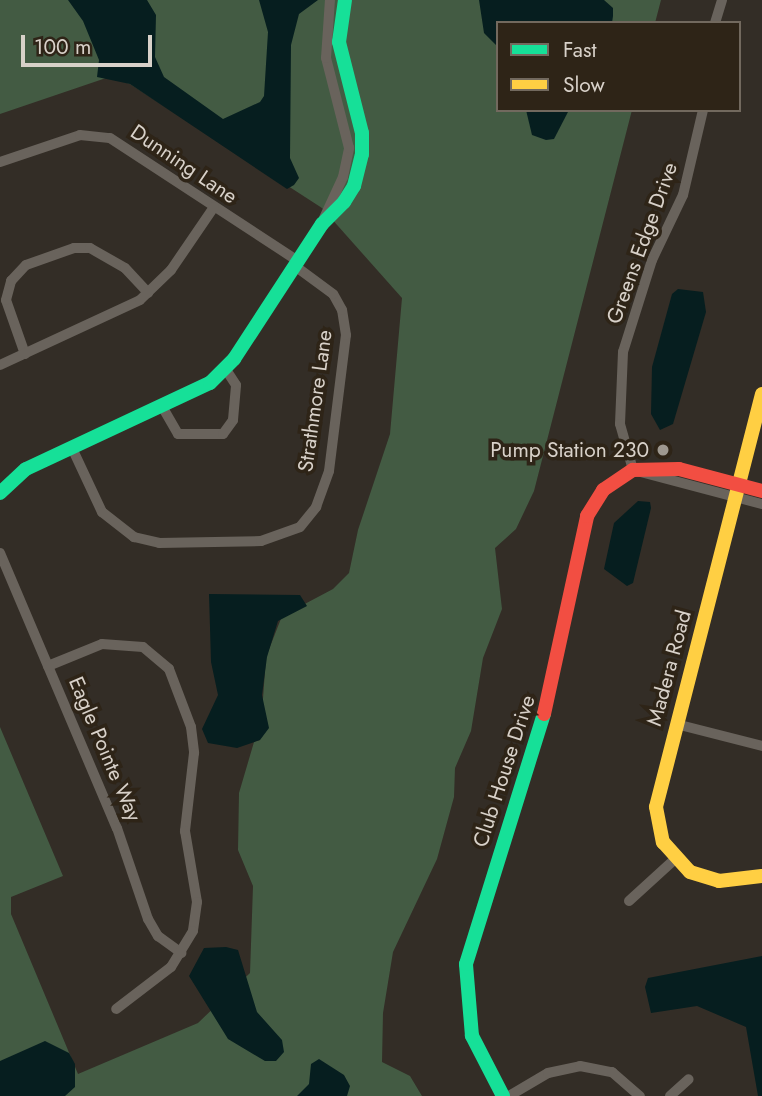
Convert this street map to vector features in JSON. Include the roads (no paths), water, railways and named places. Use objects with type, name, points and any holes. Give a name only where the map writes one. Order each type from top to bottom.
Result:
[{"type":"street","points":[[0,493],[17,474],[204,387],[225,368],[297,264],[322,224],[343,177],[349,148],[326,58],[330,0]]},
{"type":"street","points":[[322,224],[354,186],[362,154],[362,133],[339,43],[345,0]]},
{"type":"street","points":[[716,21],[722,0]]},
{"type":"street","name":"Greens Edge Drive","points":[[633,470],[618,400],[623,352],[652,260],[683,195],[703,112]]},
{"type":"street","name":"Dunning Lane","points":[[0,162],[73,136],[102,136],[123,145],[297,264]]},
{"type":"street","points":[[0,365],[120,312],[148,293],[172,270],[214,207]]},
{"type":"street","points":[[25,354],[6,300],[10,281],[26,265],[74,248],[90,248],[125,268],[148,293]]},
{"type":"street","name":"Strathmore Lane","points":[[72,448],[102,512],[134,537],[159,543],[261,541],[300,527],[316,507],[328,471],[346,335],[342,310],[333,294],[297,264]]},
{"type":"street","points":[[163,408],[178,434],[223,434],[233,421],[236,385],[225,368]]},
{"type":"street","name":"Madera Road","points":[[675,859],[659,830],[656,807],[762,394]]},
{"type":"street","points":[[633,470],[680,469],[762,504]]},
{"type":"street","name":"Club House Drive","points":[[503,1096],[472,1035],[466,964],[553,684],[587,516],[603,490],[633,470]]},
{"type":"street","points":[[736,491],[762,491]]},
{"type":"street","name":"Eagle Pointe Way","points":[[0,553],[117,828],[148,919],[158,936],[181,953]]},
{"type":"street","points":[[48,666],[102,644],[123,642],[152,652],[176,681],[194,753],[185,831],[197,902],[193,931],[171,967],[116,1009]]},
{"type":"street","points":[[676,724],[762,746]]},
{"type":"street","points":[[629,901],[675,859],[707,879],[726,881],[762,876]]},
{"type":"street","points":[[509,1096],[548,1073],[580,1066],[612,1072],[640,1096]]},
{"type":"street","points":[[670,1096],[689,1079]]},
{"type":"water","points":[[68,0],[147,0],[156,15],[155,57],[164,77],[223,119],[260,102],[264,96],[268,32],[259,0],[318,0],[299,14],[291,45],[290,158],[299,178],[294,185],[287,189],[130,84],[97,77],[99,60],[83,21]]},
{"type":"water","points":[[479,0],[604,0],[613,8],[612,21],[496,21],[496,45],[484,33]]},
{"type":"water","points":[[526,112],[568,112],[554,139],[546,140],[532,135]]},
{"type":"water","points":[[678,289],[703,292],[706,312],[673,424],[660,430],[651,414],[652,367],[672,294]]},
{"type":"water","points":[[638,501],[650,502],[651,508],[633,583],[627,586],[604,569],[614,523]]},
{"type":"water","points":[[209,594],[300,595],[307,606],[278,621],[267,657],[262,695],[269,728],[260,740],[237,748],[208,743],[202,729],[218,695],[211,662]]},
{"type":"water","points":[[226,947],[238,950],[257,1012],[282,1040],[284,1052],[276,1061],[265,1061],[228,1039],[189,976],[204,948]]},
{"type":"water","points":[[762,956],[762,1096],[758,1096],[746,1027],[697,1006],[651,1013],[645,987],[648,978]]},
{"type":"water","points":[[45,1041],[69,1053],[75,1064],[75,1087],[65,1096],[0,1096],[0,1061]]},
{"type":"water","points":[[319,1059],[344,1075],[350,1086],[347,1096],[297,1096],[309,1084],[311,1064]]},
{"type":"place","name":"Pump Station 230","points":[[663,450]]}]
